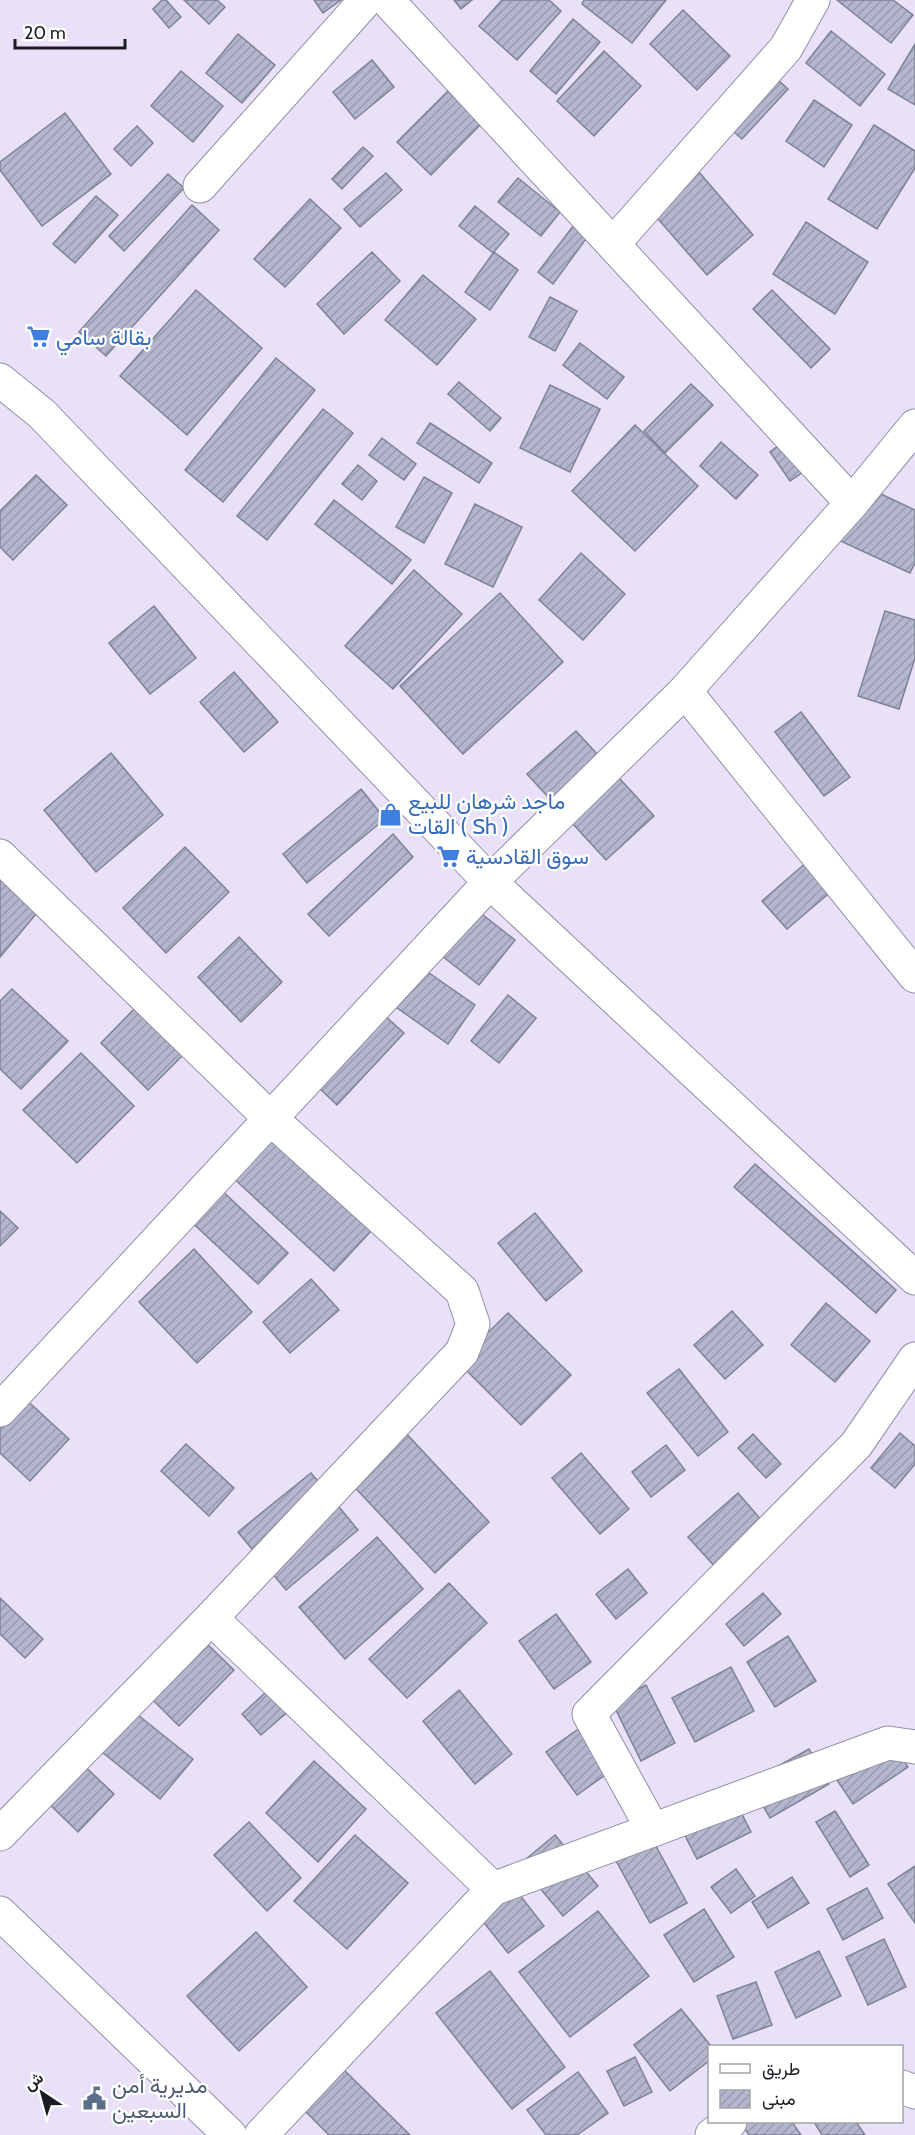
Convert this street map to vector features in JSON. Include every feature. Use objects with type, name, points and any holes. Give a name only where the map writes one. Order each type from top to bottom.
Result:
[{"type":"street","points":[[200,186],[366,0]]},
{"type":"street","points":[[387,0],[852,503]]},
{"type":"street","points":[[614,243],[786,48],[813,0]]},
{"type":"street","points":[[0,380],[42,414],[490,882],[915,1278]]},
{"type":"street","points":[[0,1410],[490,882],[685,691],[852,503],[915,426]]},
{"type":"street","points":[[685,691],[915,976]]},
{"type":"street","points":[[0,856],[270,1118],[462,1291],[473,1324],[462,1352],[211,1618],[0,1834]]},
{"type":"street","points":[[653,1830],[589,1714],[856,1445],[915,1359]]},
{"type":"street","points":[[211,1618],[493,1889]]},
{"type":"street","points":[[261,2135],[493,1889],[888,1743],[915,1747]]},
{"type":"street","points":[[0,1913],[230,2135]]},
{"type":"street","points":[[712,2135],[727,2123]]},
{"type":"building","points":[[162,0],[166,0],[181,17],[169,28],[153,9]]},
{"type":"building","points":[[184,0],[217,0],[225,7],[209,24]]},
{"type":"building","points":[[314,0],[341,0],[323,13]]},
{"type":"building","points":[[454,0],[472,0],[461,9]]},
{"type":"building","points":[[502,0],[549,0],[561,11],[517,60],[479,26]]},
{"type":"building","points":[[584,0],[666,0],[632,43],[582,4]]},
{"type":"building","points":[[837,0],[893,0],[913,15],[891,43]]},
{"type":"building","points":[[683,10],[730,56],[697,90],[650,44]]},
{"type":"building","points":[[573,19],[600,42],[556,94],[530,71]]},
{"type":"building","points":[[831,31],[885,74],[860,106],[806,63]]},
{"type":"building","points":[[238,34],[275,65],[242,103],[206,73]]},
{"type":"building","points":[[915,44],[915,105],[888,89]]},
{"type":"building","points":[[604,51],[641,86],[594,136],[557,101]]},
{"type":"building","points":[[372,60],[394,87],[355,119],[333,92]]},
{"type":"building","points":[[756,60],[788,89],[742,139],[710,111]]},
{"type":"building","points":[[181,71],[223,106],[193,142],[151,106]]},
{"type":"building","points":[[448,91],[481,124],[431,175],[397,142]]},
{"type":"building","points":[[814,100],[852,125],[824,167],[786,141]]},
{"type":"building","points":[[65,113],[111,174],[42,226],[0,170],[0,162]]},
{"type":"building","points":[[874,125],[915,151],[915,168],[877,229],[828,199]]},
{"type":"building","points":[[137,126],[153,143],[131,166],[114,149]]},
{"type":"building","points":[[363,147],[373,156],[342,189],[332,179]]},
{"type":"building","points":[[692,164],[753,235],[707,275],[645,204]]},
{"type":"building","points":[[386,173],[402,190],[360,227],[344,209]]},
{"type":"building","points":[[168,174],[184,188],[124,251],[109,236]]},
{"type":"building","points":[[518,178],[560,212],[541,236],[498,202]]},
{"type":"building","points":[[96,196],[118,215],[75,263],[53,244]]},
{"type":"building","points":[[310,199],[341,228],[285,287],[254,259]]},
{"type":"building","points":[[192,205],[219,230],[106,356],[79,332]]},
{"type":"building","points":[[475,206],[509,234],[493,253],[459,226]]},
{"type":"building","points":[[577,221],[591,232],[553,284],[538,272]]},
{"type":"building","points":[[806,222],[868,262],[835,314],[773,274]]},
{"type":"building","points":[[372,252],[400,281],[344,334],[317,304]]},
{"type":"building","points":[[494,252],[518,270],[490,310],[465,292]]},
{"type":"building","points":[[423,275],[476,319],[437,365],[385,320]]},
{"type":"building","points":[[196,290],[262,348],[187,435],[120,376]]},
{"type":"building","points":[[772,290],[830,349],[811,368],[753,309]]},
{"type":"building","points":[[550,297],[577,311],[555,351],[529,337]]},
{"type":"building","points":[[580,343],[624,377],[607,399],[563,365]]},
{"type":"building","points":[[276,358],[315,390],[223,502],[185,470]]},
{"type":"building","points":[[459,382],[501,418],[490,431],[448,394]]},
{"type":"building","points":[[691,384],[713,405],[665,453],[644,431]]},
{"type":"building","points":[[550,385],[600,409],[570,472],[520,448]]},
{"type":"building","points":[[323,409],[353,433],[267,540],[237,516]]},
{"type":"building","points":[[430,423],[492,463],[479,483],[417,443]]},
{"type":"building","points":[[635,425],[698,486],[635,551],[572,491]]},
{"type":"building","points":[[382,438],[416,464],[404,480],[369,455]]},
{"type":"building","points":[[721,442],[758,475],[736,499],[700,466]]},
{"type":"building","points":[[782,443],[803,472],[790,481],[770,452]]},
{"type":"building","points":[[358,465],[377,481],[362,500],[342,484]]},
{"type":"building","points":[[36,475],[67,505],[13,560],[0,547],[0,511]]},
{"type":"building","points":[[424,477],[452,493],[424,543],[396,527]]},
{"type":"building","points":[[862,485],[915,510],[915,563],[910,573],[836,539]]},
{"type":"building","points":[[334,500],[411,560],[392,584],[315,524]]},
{"type":"building","points":[[475,504],[522,527],[493,587],[445,564]]},
{"type":"building","points":[[581,553],[625,594],[583,640],[539,600]]},
{"type":"building","points":[[414,570],[462,614],[393,689],[345,646]]},
{"type":"building","points":[[500,593],[563,662],[463,754],[400,686]]},
{"type":"building","points":[[154,606],[196,658],[150,694],[109,643]]},
{"type":"building","points":[[885,611],[915,620],[915,658],[899,709],[858,696]]},
{"type":"building","points":[[234,672],[278,722],[244,752],[200,702]]},
{"type":"building","points":[[801,712],[850,777],[824,796],[775,732]]},
{"type":"building","points":[[576,731],[654,816],[606,860],[527,774]]},
{"type":"building","points":[[111,753],[163,815],[96,872],[44,810]]},
{"type":"building","points":[[361,789],[385,819],[307,883],[283,854]]},
{"type":"building","points":[[393,834],[413,857],[329,936],[308,914]]},
{"type":"building","points":[[185,847],[229,892],[166,953],[123,908]]},
{"type":"building","points":[[808,861],[833,890],[787,929],[762,901]]},
{"type":"building","points":[[0,874],[41,908],[0,957]]},
{"type":"building","points":[[460,897],[515,940],[479,985],[424,942]]},
{"type":"building","points":[[239,937],[282,982],[241,1022],[198,977]]},
{"type":"building","points":[[406,957],[475,1005],[448,1044],[379,995]]},
{"type":"building","points":[[12,989],[68,1041],[21,1089],[0,1069],[0,1001]]},
{"type":"building","points":[[508,995],[536,1018],[499,1063],[471,1041]]},
{"type":"building","points":[[364,997],[404,1033],[337,1105],[298,1068]]},
{"type":"building","points":[[142,1001],[190,1048],[148,1090],[101,1043]]},
{"type":"building","points":[[81,1053],[134,1106],[77,1163],[23,1110]]},
{"type":"building","points":[[266,1136],[371,1231],[334,1271],[230,1175]]},
{"type":"building","points":[[755,1164],[896,1290],[876,1313],[734,1187]]},
{"type":"building","points":[[215,1184],[288,1253],[258,1284],[185,1216]]},
{"type":"building","points":[[0,1211],[18,1228],[0,1246]]},
{"type":"building","points":[[535,1213],[582,1271],[546,1301],[498,1243]]},
{"type":"building","points":[[194,1249],[252,1312],[197,1363],[139,1302]]},
{"type":"building","points":[[311,1279],[339,1310],[290,1353],[263,1322]]},
{"type":"building","points":[[826,1303],[870,1341],[835,1382],[791,1345]]},
{"type":"building","points":[[732,1311],[763,1345],[725,1379],[694,1345]]},
{"type":"building","points":[[508,1313],[571,1375],[521,1425],[458,1362]]},
{"type":"building","points":[[679,1369],[728,1432],[698,1456],[647,1393]]},
{"type":"building","points":[[22,1396],[69,1439],[30,1481],[0,1453],[0,1420]]},
{"type":"building","points":[[401,1428],[489,1522],[435,1573],[347,1479]]},
{"type":"building","points":[[900,1433],[915,1446],[915,1464],[895,1488],[871,1468]]},
{"type":"building","points":[[753,1434],[781,1464],[766,1478],[738,1448]]},
{"type":"building","points":[[186,1444],[234,1488],[209,1516],[161,1471]]},
{"type":"building","points":[[666,1445],[685,1470],[651,1497],[632,1472]]},
{"type":"building","points":[[581,1453],[629,1509],[600,1534],[552,1478]]},
{"type":"building","points":[[311,1473],[358,1530],[286,1590],[238,1532]]},
{"type":"building","points":[[738,1493],[776,1537],[727,1580],[688,1537]]},
{"type":"building","points":[[377,1537],[423,1589],[345,1659],[299,1607]]},
{"type":"building","points":[[628,1569],[647,1593],[616,1619],[596,1594]]},
{"type":"building","points":[[449,1583],[487,1623],[407,1698],[369,1659]]},
{"type":"building","points":[[763,1593],[781,1614],[744,1646],[726,1624]]},
{"type":"building","points":[[0,1598],[43,1639],[25,1658],[0,1634]]},
{"type":"building","points":[[556,1614],[591,1662],[554,1689],[519,1641]]},
{"type":"building","points":[[788,1636],[816,1681],[775,1707],[747,1662]]},
{"type":"building","points":[[205,1642],[234,1670],[179,1726],[151,1698]]},
{"type":"building","points":[[731,1667],[754,1711],[695,1742],[672,1698]]},
{"type":"building","points":[[277,1682],[297,1704],[261,1735],[242,1714]]},
{"type":"building","points":[[646,1685],[675,1743],[641,1761],[612,1702]]},
{"type":"building","points":[[459,1690],[512,1754],[475,1784],[423,1721]]},
{"type":"building","points":[[118,1699],[193,1759],[160,1799],[86,1739]]},
{"type":"building","points":[[584,1725],[615,1768],[577,1795],[546,1752]]},
{"type":"building","points":[[885,1732],[908,1767],[853,1804],[829,1768]]},
{"type":"building","points":[[809,1749],[829,1784],[770,1818],[749,1782]]},
{"type":"building","points":[[76,1758],[114,1794],[78,1832],[40,1795]]},
{"type":"building","points":[[314,1761],[366,1809],[318,1862],[266,1813]]},
{"type":"building","points":[[730,1791],[751,1832],[697,1859],[676,1818]]},
{"type":"building","points":[[835,1811],[869,1865],[850,1877],[816,1822]]},
{"type":"building","points":[[249,1822],[301,1878],[267,1911],[214,1855]]},
{"type":"building","points":[[355,1835],[408,1883],[347,1949],[294,1901]]},
{"type":"building","points":[[555,1835],[598,1886],[563,1916],[520,1864]]},
{"type":"building","points":[[651,1837],[687,1903],[650,1923],[614,1857]]},
{"type":"building","points":[[915,1866],[915,1923],[888,1884]]},
{"type":"building","points":[[736,1869],[755,1896],[731,1913],[711,1887]]},
{"type":"building","points":[[505,1876],[544,1926],[508,1953],[470,1905]]},
{"type":"building","points":[[792,1877],[809,1903],[768,1928],[752,1902]]},
{"type":"building","points":[[867,1888],[883,1918],[843,1940],[827,1909]]},
{"type":"building","points":[[704,1909],[734,1957],[694,1982],[664,1935]]},
{"type":"building","points":[[598,1911],[649,1976],[570,2037],[519,1972]]},
{"type":"building","points":[[256,1932],[307,1987],[239,2051],[187,1996]]},
{"type":"building","points":[[884,1939],[906,1987],[868,2005],[846,1957]]},
{"type":"building","points":[[819,1951],[841,1996],[796,2018],[775,1972]]},
{"type":"building","points":[[490,1971],[565,2067],[512,2109],[436,2013]]},
{"type":"building","points":[[756,1982],[772,2025],[733,2039],[717,1996]]},
{"type":"building","points":[[681,2009],[710,2045],[708,2045],[708,2062],[670,2091],[634,2045]]},
{"type":"building","points":[[635,2057],[652,2092],[624,2106],[607,2071]]},
{"type":"building","points":[[339,2065],[410,2135],[329,2135],[299,2105]]},
{"type":"building","points":[[578,2072],[608,2113],[577,2135],[546,2135],[527,2110]]},
{"type":"building","points":[[741,2123],[793,2123],[801,2135],[749,2135]]},
{"type":"building","points":[[815,2123],[857,2123],[865,2135],[822,2135]]},
{"type":"place","name":"بقالة سامي","points":[[38,337]]},
{"type":"place","name":"ماجد شرهان للبيع القات ( Sh )","points":[[390,814]]},
{"type":"place","name":"سوق القادسية","points":[[448,856]]},
{"type":"place","name":"مديرية أمن السبعين","points":[[94,2098]]}]
